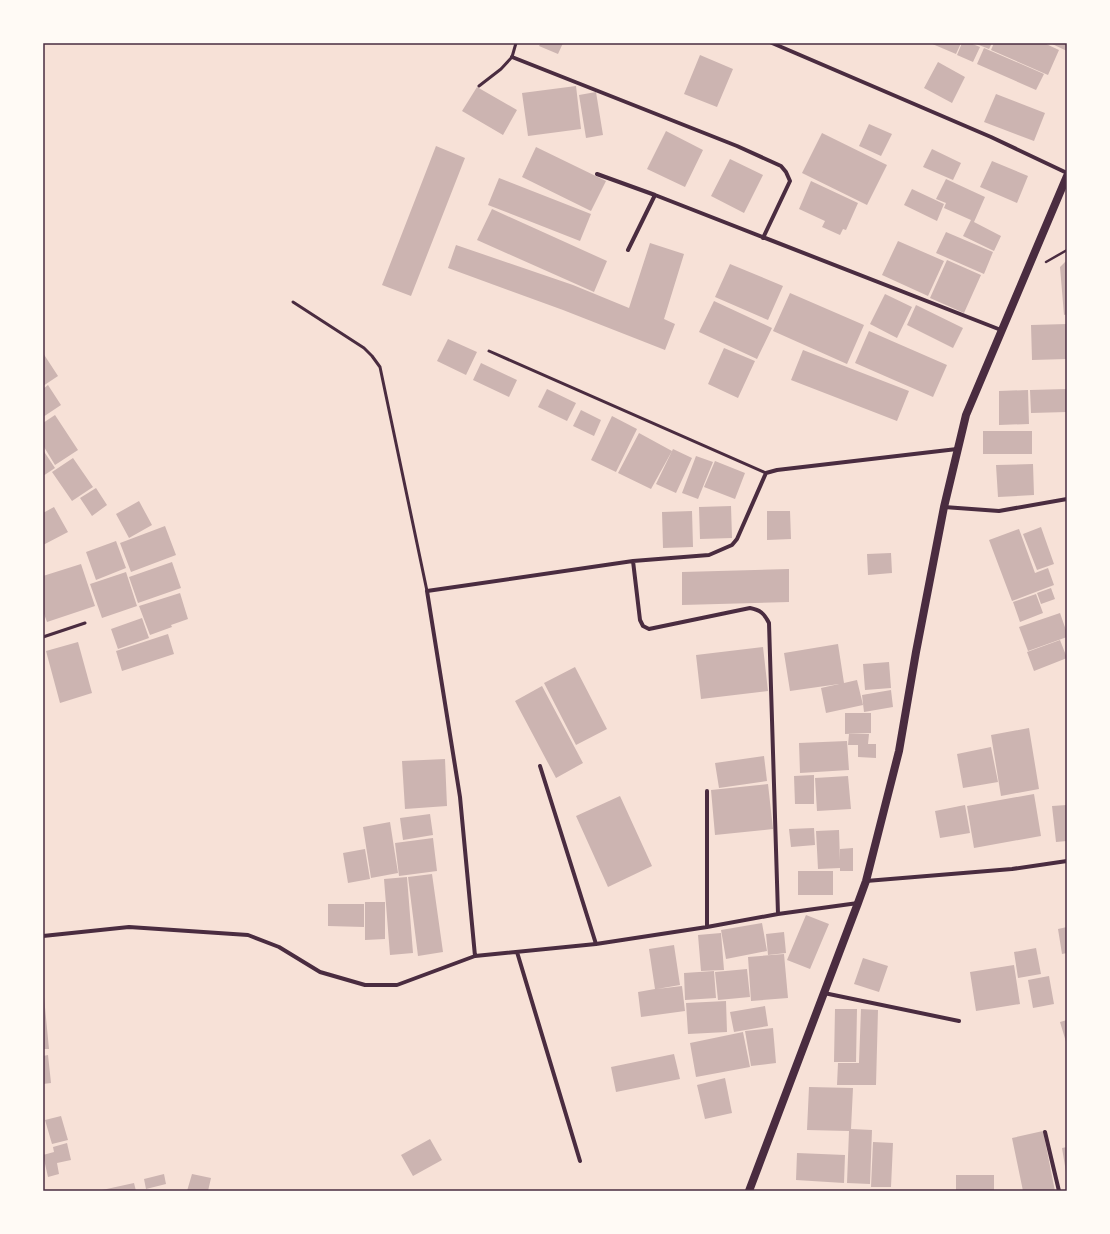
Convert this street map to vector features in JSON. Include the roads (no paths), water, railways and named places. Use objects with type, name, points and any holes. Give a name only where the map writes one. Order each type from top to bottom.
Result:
[{"type":"main road","points":[[749,1191],[866,881],[899,751],[917,644],[944,507],[966,415],[1067,174]]},
{"type":"street","points":[[772,43],[990,137],[1067,174]]},
{"type":"street","points":[[512,58],[737,146],[781,166],[786,172],[790,182],[763,238]]},
{"type":"street","points":[[597,174],[655,195],[1001,330]]},
{"type":"street","points":[[628,250],[655,195]]},
{"type":"street","points":[[475,956],[460,797],[427,591],[633,561],[709,555],[732,545],[737,539],[766,473],[777,470],[957,449]]},
{"type":"street","points":[[944,507],[999,510],[1067,499]]},
{"type":"street","points":[[633,561],[640,620],[643,626],[649,629],[750,608],[758,609],[765,614],[769,622],[778,914]]},
{"type":"street","points":[[540,766],[596,944]]},
{"type":"street","points":[[707,791],[707,927]]},
{"type":"street","points":[[866,881],[1012,869],[1067,861]]},
{"type":"street","points":[[43,936],[129,927],[248,935],[279,947],[320,972],[365,985],[397,985],[475,956],[596,944],[707,927],[778,914],[858,903]]},
{"type":"street","points":[[517,952],[580,1161]]},
{"type":"street","points":[[824,992],[959,1020]]},
{"type":"street","points":[[1045,1132],[1059,1191]]},
{"type":"lane","points":[[479,86],[501,69],[512,58],[516,43]]},
{"type":"lane","points":[[293,302],[364,348],[380,367],[427,591]]},
{"type":"lane","points":[[489,351],[766,473]]},
{"type":"lane","points":[[43,637],[85,623]]}]
